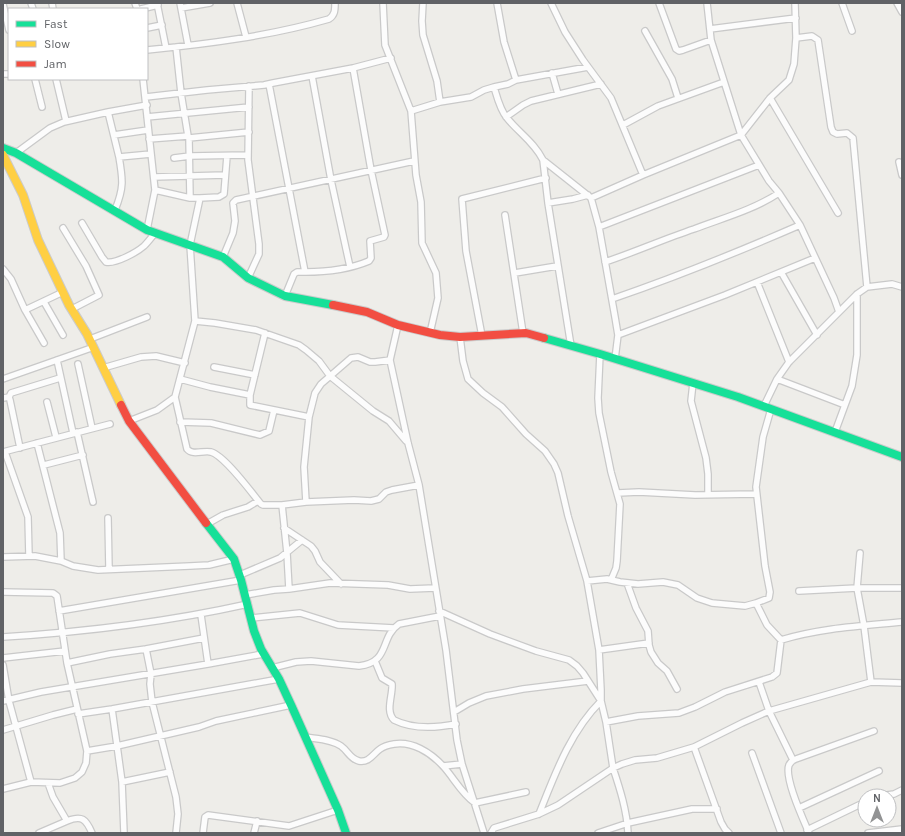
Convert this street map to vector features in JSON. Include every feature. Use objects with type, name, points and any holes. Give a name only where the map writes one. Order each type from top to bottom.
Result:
[{"type":"street","points":[[188,45],[181,5],[210,3]]},
{"type":"street","points":[[237,3],[246,37]]},
{"type":"street","points":[[148,50],[246,37],[298,28],[329,19],[334,15],[335,3]]},
{"type":"street","points":[[383,3],[385,44],[411,111],[414,161],[421,202],[422,243],[436,273],[438,298],[430,333]]},
{"type":"street","points":[[423,3],[423,35],[437,81],[440,102]]},
{"type":"street","points":[[497,3],[504,42],[516,80]]},
{"type":"street","points":[[551,3],[565,32],[611,98],[643,175]]},
{"type":"street","points":[[659,3],[676,49],[679,51],[683,50],[711,40]]},
{"type":"street","points":[[707,3],[711,40],[741,135],[769,181],[800,225],[839,312]]},
{"type":"street","points":[[548,204],[590,196],[741,135],[770,98],[789,80],[794,64],[796,3]]},
{"type":"street","points":[[842,3],[852,31]]},
{"type":"street","points":[[897,3],[902,12]]},
{"type":"street","points":[[3,4],[6,22]]},
{"type":"street","points":[[144,8],[158,4],[166,48]]},
{"type":"street","points":[[710,29],[796,18]]},
{"type":"street","points":[[148,28],[162,25]]},
{"type":"street","points":[[645,31],[672,79],[678,98]]},
{"type":"street","points":[[796,38],[812,36],[818,40],[831,127],[833,132],[837,134],[847,133],[853,138],[867,287]]},
{"type":"street","points":[[176,47],[190,156],[190,198]]},
{"type":"street","points":[[146,97],[249,86],[264,86],[353,68],[391,58]]},
{"type":"street","points":[[411,111],[440,102],[471,97],[484,90],[508,84],[516,80],[588,67]]},
{"type":"street","points":[[285,296],[294,274],[297,272],[317,272],[350,267],[370,260],[370,241],[384,237],[385,235],[371,170],[353,68]]},
{"type":"street","points":[[552,73],[558,94]]},
{"type":"street","points":[[312,76],[331,180],[350,267]]},
{"type":"street","points":[[34,80],[42,107]]},
{"type":"street","points":[[56,80],[66,121]]},
{"type":"street","points":[[82,224],[102,257],[106,262],[111,263],[145,246],[151,232],[156,190],[143,80]]},
{"type":"street","points":[[623,125],[646,112],[678,98],[724,82]]},
{"type":"street","points":[[269,84],[305,272]]},
{"type":"street","points":[[506,117],[527,103],[602,84]]},
{"type":"street","points":[[248,278],[260,254],[260,244],[252,197],[248,155],[249,86]]},
{"type":"street","points":[[494,87],[506,117],[526,136],[543,160],[557,266],[571,346]]},
{"type":"street","points":[[770,98],[838,213]]},
{"type":"street","points":[[16,153],[50,128],[66,121],[147,105]]},
{"type":"street","points":[[147,117],[184,112],[249,107]]},
{"type":"street","points":[[108,112],[119,157],[122,186],[122,194],[115,210]]},
{"type":"street","points":[[114,135],[148,130]]},
{"type":"street","points":[[149,139],[249,132]]},
{"type":"street","points":[[3,148],[16,153],[151,232],[223,257],[248,278],[285,296],[367,312],[398,326],[430,333],[460,337],[502,333],[523,333],[693,382],[902,457]]},
{"type":"street","points":[[119,157],[151,154]]},
{"type":"street","points":[[3,155],[23,195],[38,240],[72,309],[90,338],[112,388],[130,421],[234,559],[248,604],[254,631],[264,654],[279,679],[291,704],[338,810],[346,833]]},
{"type":"street","points":[[174,158],[190,156],[248,155]]},
{"type":"street","points":[[156,190],[190,198],[222,196],[224,194],[227,156]]},
{"type":"street","points":[[543,160],[590,196],[599,227],[618,335],[615,360]]},
{"type":"street","points":[[223,257],[233,233],[235,221],[234,202],[414,161]]},
{"type":"street","points":[[899,162],[902,175]]},
{"type":"street","points":[[599,227],[760,165]]},
{"type":"street","points":[[154,177],[225,175]]},
{"type":"street","points":[[482,336],[466,250],[462,199],[546,178]]},
{"type":"street","points":[[606,262],[736,215],[779,194]]},
{"type":"street","points":[[200,198],[190,245],[195,321],[175,397],[185,445],[189,452],[211,452],[221,458],[258,501],[264,505],[354,500],[371,501],[379,499],[386,492],[419,485]]},
{"type":"street","points":[[505,215],[523,333]]},
{"type":"street","points":[[612,299],[667,280],[743,250],[800,225]]},
{"type":"street","points":[[64,228],[86,266],[99,295],[72,309]]},
{"type":"street","points":[[618,335],[757,282],[815,258]]},
{"type":"street","points":[[515,273],[557,266]]},
{"type":"street","points":[[3,269],[11,279],[25,310],[44,343]]},
{"type":"street","points":[[781,272],[817,335]]},
{"type":"street","points":[[757,282],[789,362]]},
{"type":"street","points":[[587,581],[610,580],[638,584],[663,582],[678,585],[697,598],[712,603],[745,606],[769,598],[770,592],[765,566],[756,494],[756,481],[767,408],[777,379],[789,362],[857,294],[867,287],[892,284],[902,287]]},
{"type":"street","points":[[25,310],[63,292]]},
{"type":"street","points":[[835,432],[852,386],[857,355],[857,294]]},
{"type":"street","points":[[44,302],[63,335]]},
{"type":"street","points":[[90,338],[147,317]]},
{"type":"street","points":[[195,321],[214,323],[265,333],[299,345],[319,361],[330,376],[373,411],[389,421],[408,443]]},
{"type":"street","points":[[398,326],[390,360],[408,443],[419,485],[446,650],[457,740],[462,764],[484,833]]},
{"type":"street","points":[[265,333],[249,403],[251,405],[309,417]]},
{"type":"street","points":[[460,337],[463,361],[468,379],[483,394],[502,407],[526,434],[545,451],[558,473],[568,516],[587,581],[599,650],[602,690],[601,701],[606,722],[613,768],[628,823],[628,833]]},
{"type":"street","points":[[3,379],[94,347]]},
{"type":"street","points":[[600,354],[598,398],[599,414],[611,472],[620,504],[617,561],[616,568],[610,580]]},
{"type":"street","points":[[103,368],[141,357],[156,356],[185,363]]},
{"type":"street","points":[[306,502],[304,468],[309,417],[315,393],[321,384],[347,360],[353,357],[361,358],[370,362],[390,360]]},
{"type":"street","points":[[57,360],[60,378],[75,433],[83,455],[93,502]]},
{"type":"street","points":[[78,364],[92,428]]},
{"type":"street","points":[[214,366],[255,375]]},
{"type":"street","points":[[20,448],[6,397],[11,393],[60,378]]},
{"type":"street","points":[[180,379],[250,395]]},
{"type":"street","points":[[777,379],[845,405]]},
{"type":"street","points":[[693,382],[691,401],[706,458],[708,494]]},
{"type":"street","points":[[130,421],[157,410],[175,397]]},
{"type":"street","points":[[47,402],[56,437]]},
{"type":"street","points":[[180,422],[211,423],[262,435],[268,431],[274,410]]},
{"type":"street","points":[[29,556],[28,517],[4,452],[56,437],[110,424]]},
{"type":"street","points":[[37,443],[44,465],[60,533],[61,561]]},
{"type":"street","points":[[44,465],[83,455]]},
{"type":"street","points":[[618,493],[639,492],[695,495],[756,494]]},
{"type":"street","points":[[207,524],[223,515],[243,510],[258,501]]},
{"type":"street","points":[[282,505],[290,589]]},
{"type":"street","points":[[108,518],[109,569]]},
{"type":"street","points":[[284,528],[311,546],[320,562],[341,584]]},
{"type":"street","points":[[59,611],[240,578],[274,561],[287,553],[302,540]]},
{"type":"street","points":[[860,553],[857,588],[864,626],[871,682]]},
{"type":"street","points":[[3,557],[29,556],[61,561],[87,569],[209,565],[234,559]]},
{"type":"street","points":[[627,583],[636,608],[648,631],[649,643],[655,658],[658,664],[667,671],[677,689]]},
{"type":"street","points":[[245,595],[321,584],[388,586],[410,589],[435,588]]},
{"type":"street","points":[[799,591],[857,588],[902,588]]},
{"type":"street","points":[[3,592],[53,593],[56,596],[67,663],[87,751],[86,763],[82,772],[75,778],[60,783],[30,782],[3,788]]},
{"type":"street","points":[[756,603],[766,625],[781,640]]},
{"type":"street","points":[[3,637],[63,634],[200,615],[248,604]]},
{"type":"street","points":[[251,618],[300,613],[338,625],[394,628]]},
{"type":"street","points":[[272,668],[296,662],[312,661],[359,666],[366,665],[379,658],[394,628],[399,624],[439,613],[536,651],[569,660],[577,666],[601,701]]},
{"type":"street","points":[[200,615],[208,664]]},
{"type":"street","points":[[781,640],[804,633],[850,626],[902,622]]},
{"type":"street","points":[[67,663],[204,638]]},
{"type":"street","points":[[606,722],[638,716],[679,713],[725,692],[772,678],[777,673],[781,640]]},
{"type":"street","points":[[599,650],[649,643]]},
{"type":"street","points":[[146,649],[152,702],[176,797],[178,814],[176,833]]},
{"type":"street","points":[[3,658],[65,651]]},
{"type":"street","points":[[6,701],[41,692],[264,654]]},
{"type":"street","points":[[375,661],[382,678],[392,684],[390,710],[394,720],[418,727],[456,724]]},
{"type":"street","points":[[3,665],[6,701],[15,726],[30,782]]},
{"type":"street","points":[[3,730],[53,714],[112,709],[279,679]]},
{"type":"street","points":[[454,712],[469,703],[486,696],[523,689],[588,681]]},
{"type":"street","points":[[759,682],[769,712],[793,760]]},
{"type":"street","points":[[482,824],[492,830],[539,814],[573,796],[613,768],[629,762],[657,758],[694,747],[742,723],[769,712],[871,682],[902,683]]},
{"type":"street","points":[[539,814],[560,762],[580,725],[591,710],[601,701]]},
{"type":"street","points":[[87,751],[198,728],[216,721],[291,704]]},
{"type":"street","points":[[112,709],[122,782],[124,833]]},
{"type":"street","points":[[857,806],[808,831],[789,778],[789,767],[793,760],[874,731]]},
{"type":"street","points":[[305,737],[333,742],[341,746],[351,757],[358,761],[368,760],[386,745],[403,743],[411,745],[425,751],[443,766],[462,791],[475,803]]},
{"type":"street","points":[[694,747],[721,822],[729,833]]},
{"type":"street","points":[[752,753],[781,833]]},
{"type":"street","points":[[443,766],[462,764]]},
{"type":"street","points":[[799,808],[879,771]]},
{"type":"street","points":[[122,782],[170,772]]},
{"type":"street","points":[[48,783],[56,802],[67,821]]},
{"type":"street","points":[[475,803],[526,792]]},
{"type":"street","points":[[598,833],[628,823],[692,809],[717,808]]},
{"type":"street","points":[[203,833],[204,820],[208,815],[290,826],[338,810]]},
{"type":"street","points":[[39,833],[75,818],[82,819],[87,823],[92,833]]},
{"type":"street","points":[[254,833],[257,821]]},
{"type":"street","points":[[868,833],[902,828]]},
{"type":"traffic: fast","points":[[3,148],[16,153],[147,230],[223,257],[248,278],[285,296],[333,305]]},
{"type":"traffic: fast","points":[[544,338],[738,397],[902,457]]},
{"type":"traffic: fast","points":[[206,523],[234,559],[254,631],[261,649],[279,679],[292,707],[338,810],[346,833]]},
{"type":"traffic: slow","points":[[3,155],[23,195],[38,240],[69,305],[87,334],[121,405]]},
{"type":"traffic: jam","points":[[333,305],[367,312],[398,325],[440,335],[460,337],[526,333],[544,338]]},
{"type":"traffic: jam","points":[[121,405],[129,421],[206,523]]}]
